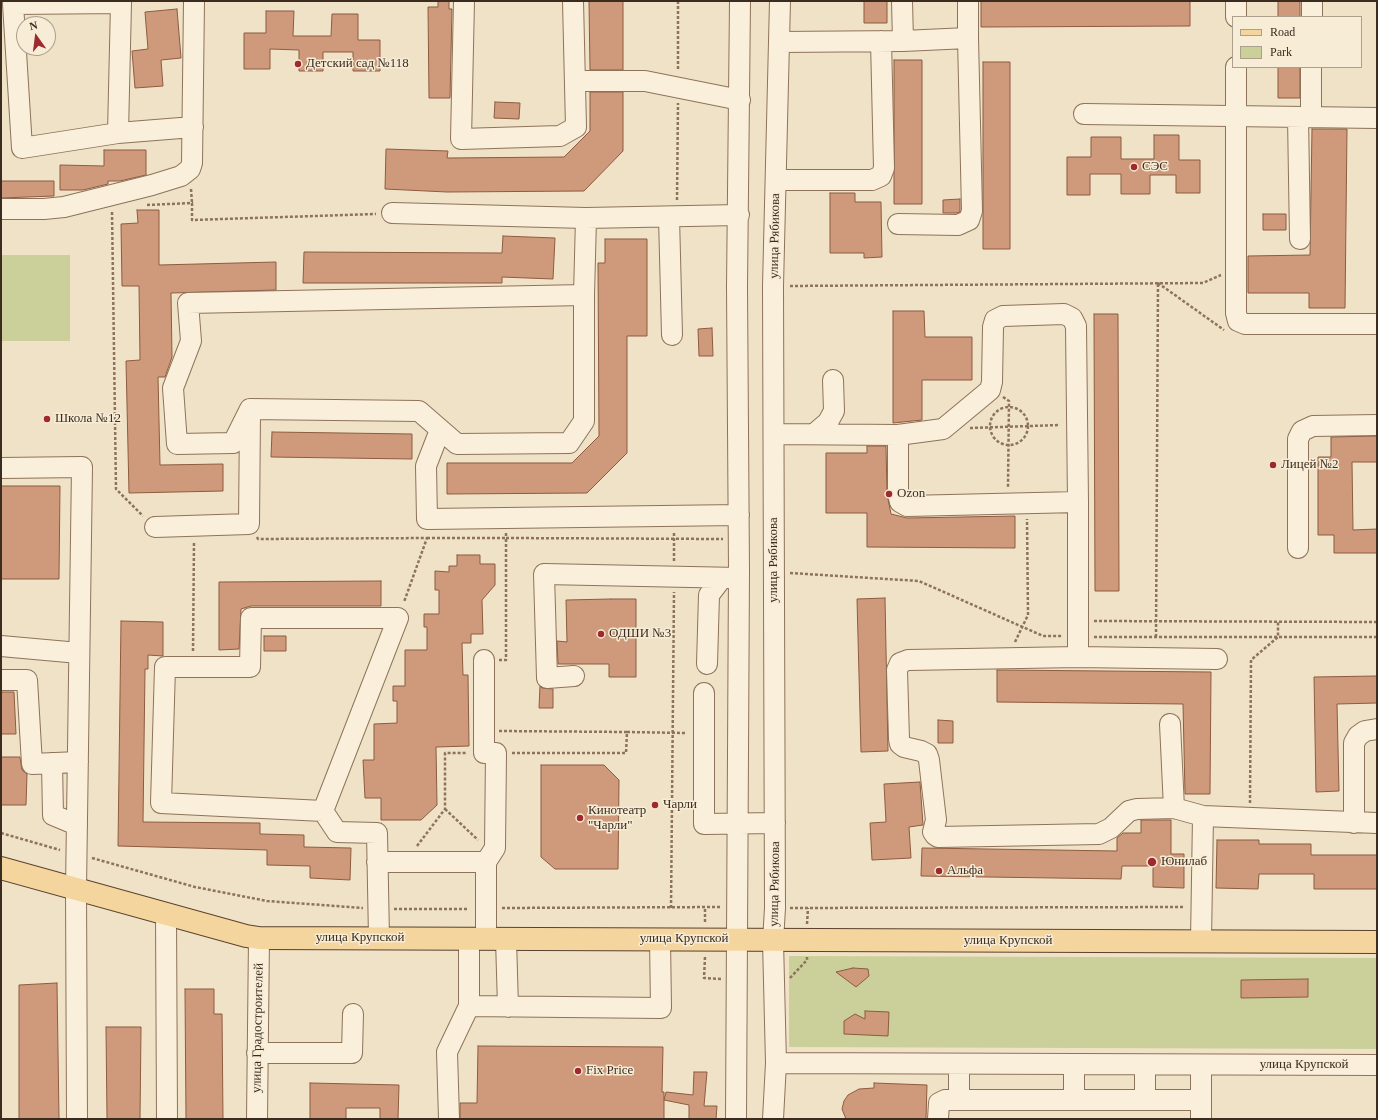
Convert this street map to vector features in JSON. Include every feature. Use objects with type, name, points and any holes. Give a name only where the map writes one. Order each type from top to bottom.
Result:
[{"type":"main road","name":"улица Крупской","points":[[1,868],[246,936],[259,938],[1377,942]]},
{"type":"street","points":[[1,209],[64,208],[152,185],[181,176],[190,169],[192,163],[193,127],[194,1]]},
{"type":"street","points":[[464,1],[461,139],[560,136],[576,127],[573,1]]},
{"type":"street","points":[[736,1119],[736,939],[738,824],[730,578],[739,515],[737,286],[739,215],[740,1]]},
{"type":"street","name":"улица Рябикова","points":[[773,1119],[776,1063],[773,941],[775,908],[775,823],[773,286],[780,1]]},
{"type":"street","points":[[902,1],[903,41]]},
{"type":"street","points":[[898,224],[958,225],[969,220],[972,211],[968,1]]},
{"type":"street","points":[[1236,1],[1236,16]]},
{"type":"street","points":[[1312,1],[1312,16]]},
{"type":"street","points":[[118,133],[121,2],[13,4],[22,148],[118,133],[193,127]]},
{"type":"street","points":[[780,42],[903,41],[968,38]]},
{"type":"street","points":[[776,180],[872,180],[881,176],[884,168],[881,41]]},
{"type":"street","points":[[1236,68],[1236,313],[1238,321],[1245,324],[1377,324]]},
{"type":"street","points":[[1300,239],[1304,117],[1311,68]]},
{"type":"street","points":[[575,81],[645,82],[740,100]]},
{"type":"street","points":[[1084,114],[1377,118]]},
{"type":"street","points":[[392,213],[586,218],[739,215]]},
{"type":"street","points":[[672,334],[673,216]]},
{"type":"street","points":[[250,409],[419,411],[457,444],[569,444],[584,421],[584,295],[586,218]]},
{"type":"street","points":[[250,409],[233,443],[177,444],[173,388],[191,341],[188,303],[584,295]]},
{"type":"street","points":[[774,434],[898,435],[943,429],[990,390],[992,382],[993,327],[995,320],[1003,316],[1064,314],[1072,318],[1076,326],[1078,657]]},
{"type":"street","points":[[814,434],[828,422],[834,411],[833,380]]},
{"type":"street","points":[[155,527],[249,524],[250,409]]},
{"type":"street","points":[[1298,548],[1298,439],[1302,431],[1313,426],[1377,425]]},
{"type":"street","points":[[440,430],[426,466],[427,529],[506,518],[739,515]]},
{"type":"street","points":[[898,435],[898,494],[900,502],[906,506],[1078,502]]},
{"type":"street","points":[[1,468],[82,467],[76,889],[77,1119]]},
{"type":"street","points":[[574,676],[547,678],[544,574],[730,578]]},
{"type":"street","points":[[707,664],[709,595],[730,578]]},
{"type":"street","points":[[251,618],[398,618],[323,811],[161,803],[165,667],[250,667],[251,618]]},
{"type":"street","points":[[1,646],[79,653]]},
{"type":"street","points":[[1217,659],[1078,657],[908,660],[900,663],[897,670],[900,744],[904,747],[927,754],[936,820],[935,835],[938,838],[1099,834],[1111,828],[1129,811],[1136,809],[1174,808],[1203,816],[1377,823]]},
{"type":"street","points":[[484,660],[484,731],[490,753],[495,848],[489,857],[486,908],[487,939],[508,1007]]},
{"type":"street","points":[[1,680],[27,680],[32,764],[78,762]]},
{"type":"street","points":[[704,693],[704,824],[775,823]]},
{"type":"street","points":[[1170,724],[1174,808]]},
{"type":"street","points":[[1354,823],[1354,743],[1358,736],[1365,731],[1377,729]]},
{"type":"street","points":[[52,764],[53,815],[77,825]]},
{"type":"street","points":[[323,811],[337,832],[376,833],[379,938]]},
{"type":"street","points":[[1201,941],[1203,816]]},
{"type":"street","points":[[377,862],[405,862],[489,857]]},
{"type":"street","points":[[166,914],[167,1119]]},
{"type":"street","name":"улица Градостроителей","points":[[257,1119],[259,938]]},
{"type":"street","points":[[449,1119],[447,1052],[469,1006],[487,939]]},
{"type":"street","points":[[469,1006],[661,1008],[660,939]]},
{"type":"street","points":[[257,1053],[352,1052],[353,1014]]},
{"type":"street","name":"улица Крупской","points":[[776,1063],[1377,1065]]},
{"type":"street","points":[[958,1100],[959,1064]]},
{"type":"street","points":[[1074,1064],[1074,1100]]},
{"type":"street","points":[[1145,1064],[1146,1100]]},
{"type":"street","points":[[938,1119],[939,1103],[941,1100],[1146,1100],[1201,1110],[1201,1065]]},
{"type":"path","points":[[673,216],[678,88],[678,1]]},
{"type":"path","points":[[144,205],[192,203],[192,220],[392,213]]},
{"type":"path","points":[[112,206],[116,488],[155,527]]},
{"type":"path","points":[[773,286],[1203,283],[1236,268]]},
{"type":"path","points":[[1158,283],[1219,327],[1230,333],[1241,334],[1240,322]]},
{"type":"path","points":[[1156,637],[1158,283]]},
{"type":"path","points":[[990,390],[1009,401],[1008,444],[1018,503],[1028,615],[1008,658]]},
{"type":"path","points":[[1009,408],[1017,410],[1022,414],[1027,426],[1023,438],[1018,442],[1008,444],[1000,443],[994,438],[990,428],[991,420],[994,414],[999,410],[1009,408]]},
{"type":"path","points":[[943,429],[1077,425]]},
{"type":"path","points":[[671,908],[675,516]]},
{"type":"path","points":[[484,660],[506,660],[506,518]]},
{"type":"path","points":[[249,524],[258,539],[427,529],[506,538],[725,539]]},
{"type":"path","points":[[193,667],[194,526]]},
{"type":"path","points":[[398,618],[427,529]]},
{"type":"path","points":[[774,572],[919,581],[1043,636],[1078,629],[1156,621],[1377,622]]},
{"type":"path","points":[[1250,818],[1251,660],[1278,637],[1278,622]]},
{"type":"path","points":[[1078,629],[1156,637],[1377,637]]},
{"type":"path","points":[[484,731],[704,733]]},
{"type":"path","points":[[405,862],[445,809],[445,753],[626,754],[627,732]]},
{"type":"path","points":[[445,809],[489,857]]},
{"type":"path","points":[[1,833],[196,887],[267,901],[378,909],[737,907]]},
{"type":"path","points":[[775,908],[1202,907]]},
{"type":"green space","points":[[1,255],[70,255],[70,341],[1,341]]},
{"type":"green space","points":[[789,956],[1377,958],[1377,1049],[789,1047]]},
{"type":"building","points":[[438,1],[449,1],[449,9],[452,9],[450,98],[429,98],[428,7],[438,7]]},
{"type":"building","points":[[589,1],[623,1],[623,70],[590,70]]},
{"type":"building","points":[[864,1],[887,1],[887,23],[864,23]]},
{"type":"building","points":[[981,1],[1190,1],[1190,26],[981,27]]},
{"type":"building","points":[[1278,1],[1300,1],[1300,16],[1278,16]]},
{"type":"building","points":[[177,9],[181,58],[161,60],[163,86],[135,88],[132,51],[148,49],[145,12]]},
{"type":"building","points":[[266,11],[294,11],[293,36],[331,36],[332,14],[358,14],[358,40],[380,40],[380,71],[353,71],[353,52],[323,52],[323,71],[299,71],[299,50],[270,49],[270,69],[244,69],[244,33],[266,33]]},
{"type":"building","points":[[894,60],[922,60],[922,204],[894,204]]},
{"type":"building","points":[[983,62],[1010,62],[1010,249],[983,249]]},
{"type":"building","points":[[1278,68],[1300,68],[1300,98],[1278,98]]},
{"type":"building","points":[[590,92],[623,92],[623,151],[584,191],[447,192],[385,189],[386,149],[448,151],[447,158],[564,157],[590,131]]},
{"type":"building","points":[[495,102],[520,103],[519,119],[494,118]]},
{"type":"building","points":[[1312,129],[1347,129],[1345,308],[1309,308],[1309,293],[1248,293],[1248,256],[1310,255]]},
{"type":"building","name":"СЭС","points":[[1154,135],[1179,135],[1179,160],[1200,160],[1200,193],[1176,193],[1176,175],[1150,175],[1150,194],[1121,194],[1121,174],[1090,174],[1090,195],[1067,195],[1067,157],[1091,157],[1091,137],[1121,137],[1121,159],[1154,159]]},
{"type":"building","points":[[104,150],[146,150],[146,175],[120,181],[108,181],[108,184],[83,190],[60,190],[60,165],[104,166]]},
{"type":"building","points":[[1,181],[54,181],[54,196],[1,198]]},
{"type":"building","points":[[830,193],[855,193],[855,202],[881,202],[882,257],[864,258],[864,253],[830,253]]},
{"type":"building","points":[[960,199],[960,212],[943,213],[943,200]]},
{"type":"building","points":[[137,210],[159,210],[159,265],[276,262],[276,290],[171,293],[172,357],[165,377],[158,377],[160,465],[223,464],[223,491],[129,493],[126,361],[140,360],[139,286],[122,286],[121,224],[138,223]]},
{"type":"building","points":[[1263,214],[1286,214],[1286,230],[1263,230]]},
{"type":"building","points":[[503,236],[555,238],[553,279],[502,277],[502,283],[303,283],[304,252],[502,253]]},
{"type":"building","points":[[605,239],[647,239],[647,336],[627,336],[627,453],[587,493],[447,494],[447,463],[572,463],[599,436],[598,263],[605,263]]},
{"type":"building","points":[[893,311],[924,311],[925,337],[972,337],[972,380],[922,380],[922,420],[893,423]]},
{"type":"building","points":[[1094,314],[1118,314],[1119,591],[1095,591]]},
{"type":"building","points":[[712,328],[713,356],[699,356],[698,329]]},
{"type":"building","points":[[272,432],[412,434],[412,459],[271,457]]},
{"type":"building","points":[[1377,436],[1377,462],[1352,462],[1353,530],[1377,529],[1377,553],[1334,553],[1334,535],[1318,535],[1318,457],[1331,457],[1331,437]]},
{"type":"building","points":[[867,446],[886,446],[887,494],[891,514],[907,518],[1015,516],[1015,548],[867,547],[867,513],[826,513],[826,453],[867,453]]},
{"type":"building","points":[[1,486],[60,486],[59,579],[1,579]]},
{"type":"building","points":[[457,555],[480,555],[480,564],[495,564],[495,585],[482,600],[483,634],[471,634],[471,643],[462,643],[463,675],[468,675],[469,746],[436,747],[437,805],[421,820],[381,820],[381,798],[365,798],[363,760],[374,760],[374,724],[397,723],[397,701],[393,701],[393,686],[405,686],[405,650],[427,650],[427,627],[424,627],[424,614],[439,614],[439,590],[435,590],[435,571],[449,572],[449,566],[457,566]]},
{"type":"building","points":[[381,581],[381,606],[251,606],[241,609],[239,649],[219,650],[219,582]]},
{"type":"building","points":[[885,598],[888,751],[861,752],[857,599]]},
{"type":"building","name":"ОДШИ №3","points":[[636,599],[636,677],[609,677],[609,664],[558,664],[557,641],[567,642],[566,600]]},
{"type":"building","points":[[121,621],[163,622],[163,656],[148,655],[148,669],[145,669],[143,822],[260,823],[260,834],[304,835],[304,847],[351,848],[350,880],[310,878],[310,866],[267,865],[267,850],[118,846]]},
{"type":"building","points":[[264,636],[286,636],[286,651],[264,651]]},
{"type":"building","points":[[997,670],[1211,672],[1210,794],[1185,794],[1183,704],[997,702]]},
{"type":"building","points":[[1377,676],[1377,703],[1337,704],[1339,791],[1316,792],[1314,677]]},
{"type":"building","points":[[540,686],[542,688],[553,689],[553,708],[539,708]]},
{"type":"building","points":[[1,692],[14,692],[16,734],[1,734]]},
{"type":"building","points":[[938,720],[953,721],[953,743],[938,743]]},
{"type":"building","points":[[1,757],[20,757],[22,770],[27,774],[26,805],[1,805]]},
{"type":"building","name":"Кинотеатр \"Чарли\"","points":[[541,765],[604,765],[619,780],[618,869],[555,869],[541,857]]},
{"type":"building","points":[[920,782],[923,825],[909,827],[911,858],[872,860],[870,823],[886,822],[884,784]]},
{"type":"building","points":[[1141,820],[1171,820],[1171,854],[1184,854],[1184,888],[1153,887],[1153,866],[1122,866],[1121,879],[921,876],[922,848],[1117,851],[1117,838],[1123,833],[1141,833]]},
{"type":"building","points":[[1217,840],[1259,840],[1259,844],[1311,844],[1311,855],[1377,855],[1377,889],[1314,889],[1314,874],[1259,874],[1258,889],[1216,888]]},
{"type":"building","points":[[853,968],[868,969],[869,976],[856,987],[836,972]]},
{"type":"building","points":[[1308,979],[1308,997],[1241,998],[1241,980]]},
{"type":"building","points":[[57,983],[59,1119],[19,1119],[19,985]]},
{"type":"building","points":[[185,989],[214,989],[214,1014],[222,1014],[223,1119],[186,1119]]},
{"type":"building","points":[[865,1011],[889,1012],[888,1036],[844,1034],[844,1021],[855,1014],[865,1019]]},
{"type":"building","points":[[106,1027],[141,1027],[140,1119],[107,1119]]},
{"type":"building","points":[[478,1046],[663,1047],[662,1092],[664,1092],[664,1119],[460,1119],[460,1103],[477,1103]]},
{"type":"building","points":[[694,1072],[707,1072],[704,1106],[717,1106],[716,1119],[689,1119],[689,1105],[664,1100],[666,1092],[693,1095]]},
{"type":"building","points":[[310,1083],[399,1085],[398,1119],[380,1119],[380,1108],[346,1108],[346,1119],[310,1119]]},
{"type":"building","points":[[874,1083],[927,1085],[926,1119],[846,1119],[842,1109],[844,1101],[848,1095],[859,1089],[874,1088]]},
{"type":"place","name":"Детский сад №118","points":[[298,64]]},
{"type":"place","name":"СЭС","points":[[1134,167]]},
{"type":"place","name":"Школа №12","points":[[47,419]]},
{"type":"place","name":"Лицей №2","points":[[1273,465]]},
{"type":"place","name":"Ozon","points":[[889,494]]},
{"type":"place","name":"ОДШИ №3","points":[[601,634]]},
{"type":"place","name":"Чарли","points":[[655,805]]},
{"type":"place","name":"Кинотеатр \"Чарли\"","points":[[580,818]]},
{"type":"place","name":"Юнилаб","points":[[1152,862]]},
{"type":"place","name":"Альфа","points":[[939,871]]},
{"type":"place","name":"Fix Price","points":[[578,1071]]}]
